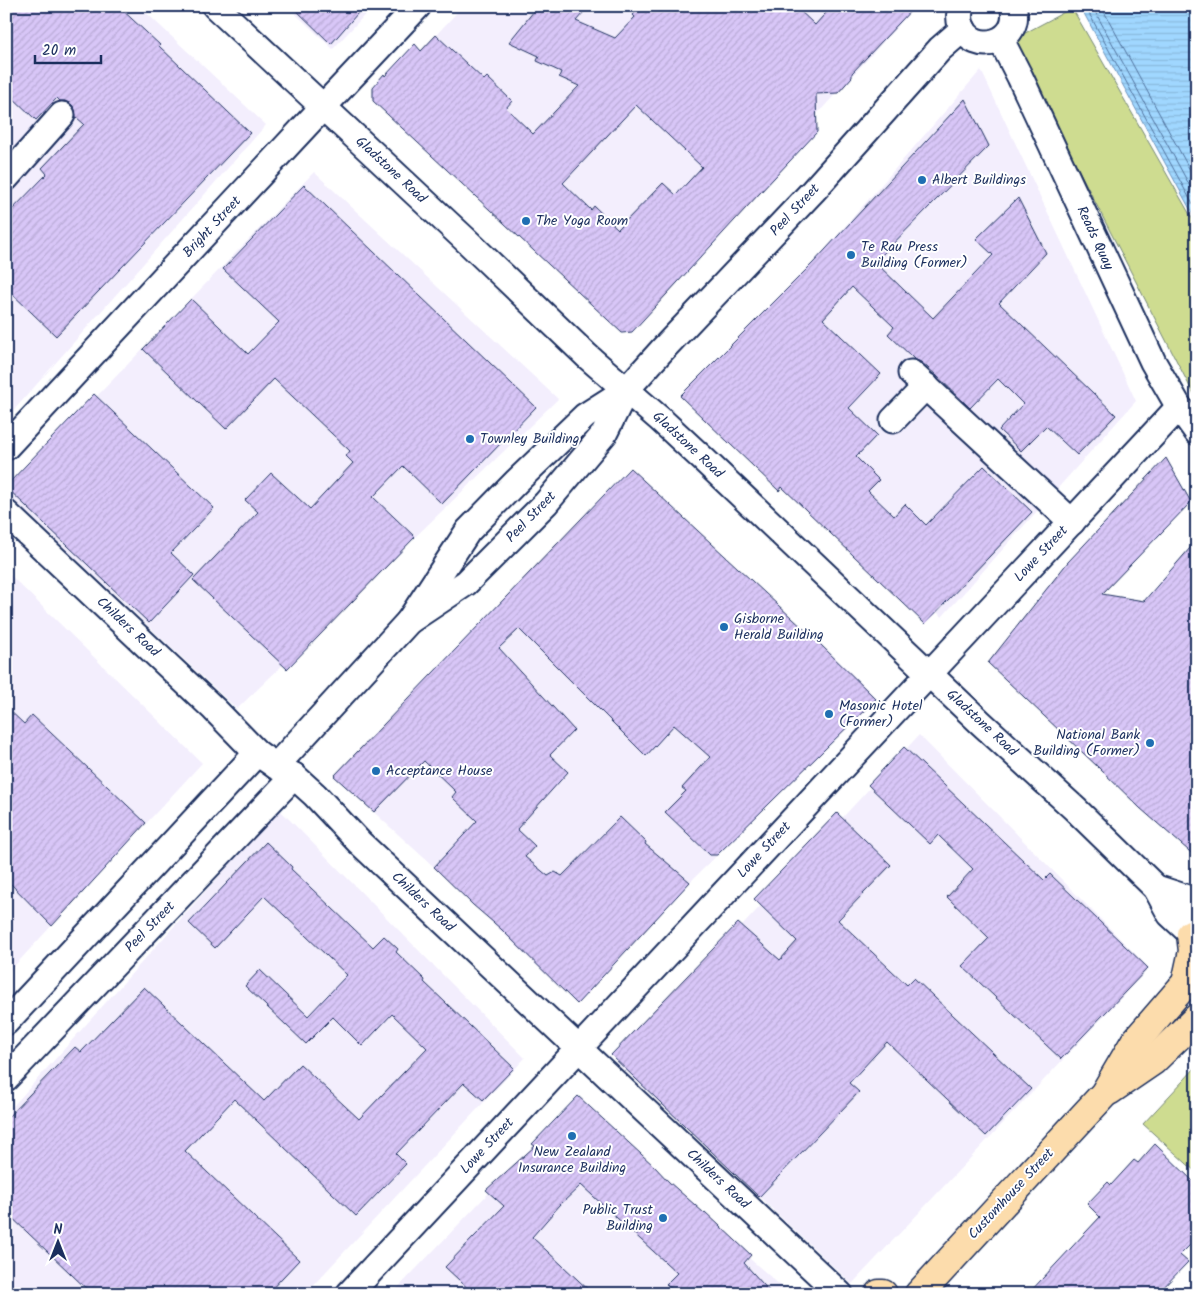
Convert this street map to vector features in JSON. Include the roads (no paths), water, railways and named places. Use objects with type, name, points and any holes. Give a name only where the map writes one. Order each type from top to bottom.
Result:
[{"type":"highway","points":[[1192,981],[1195,927]]},
{"type":"highway","name":"Customhouse Street","points":[[918,1294],[1104,1094],[1134,1043],[1192,981]]},
{"type":"highway","name":"Customhouse Street","points":[[1104,1094],[1153,1061],[1197,1018]]},
{"type":"street","name":"Gladstone Road","points":[[215,6],[587,356],[681,439],[980,722],[1075,809],[1156,888],[1170,914],[1195,927]]},
{"type":"street","name":"Bright Street","points":[[6,447],[418,6]]},
{"type":"street","points":[[962,18],[968,36],[975,41],[992,43],[1001,40],[1013,26],[1015,17],[1013,6]]},
{"type":"street","name":"Peel Street","points":[[409,621],[466,583],[546,503],[604,434],[626,390],[662,349],[813,191],[940,49],[962,18]]},
{"type":"street","name":"Reads Quay","points":[[1001,40],[1153,362],[1179,407],[1197,432]]},
{"type":"street","points":[[6,178],[62,115]]},
{"type":"street","points":[[893,420],[918,380],[1072,522]]},
{"type":"street","name":"Peel Street","points":[[6,1078],[276,765],[409,621],[468,531],[584,416],[626,390]]},
{"type":"street","name":"Lowe Street","points":[[349,1294],[1179,407]]},
{"type":"street","name":"Childers Road","points":[[6,513],[214,709],[276,765],[315,796],[366,849],[840,1294]]},
{"type":"street","name":"Peel Street","points":[[6,1022],[276,765]]},
{"type":"water","points":[[1080,6],[1197,6],[1197,222]]},
{"type":"place","name":"Albert Buildings","points":[[922,180]]},
{"type":"place","name":"The Yoga Room","points":[[526,221]]},
{"type":"place","name":"Te Rau Press Building (Former)","points":[[851,255]]},
{"type":"place","name":"Townley Building","points":[[470,439]]},
{"type":"place","name":"Gisborne Herald Building","points":[[724,627]]},
{"type":"place","name":"Masonic Hotel (Former)","points":[[829,714]]},
{"type":"place","name":"National Bank Building (Former)","points":[[1150,743]]},
{"type":"place","name":"Acceptance House","points":[[376,771]]},
{"type":"place","name":"New Zealand Insurance Building","points":[[572,1136]]},
{"type":"place","name":"Public Trust Building","points":[[663,1218]]}]
